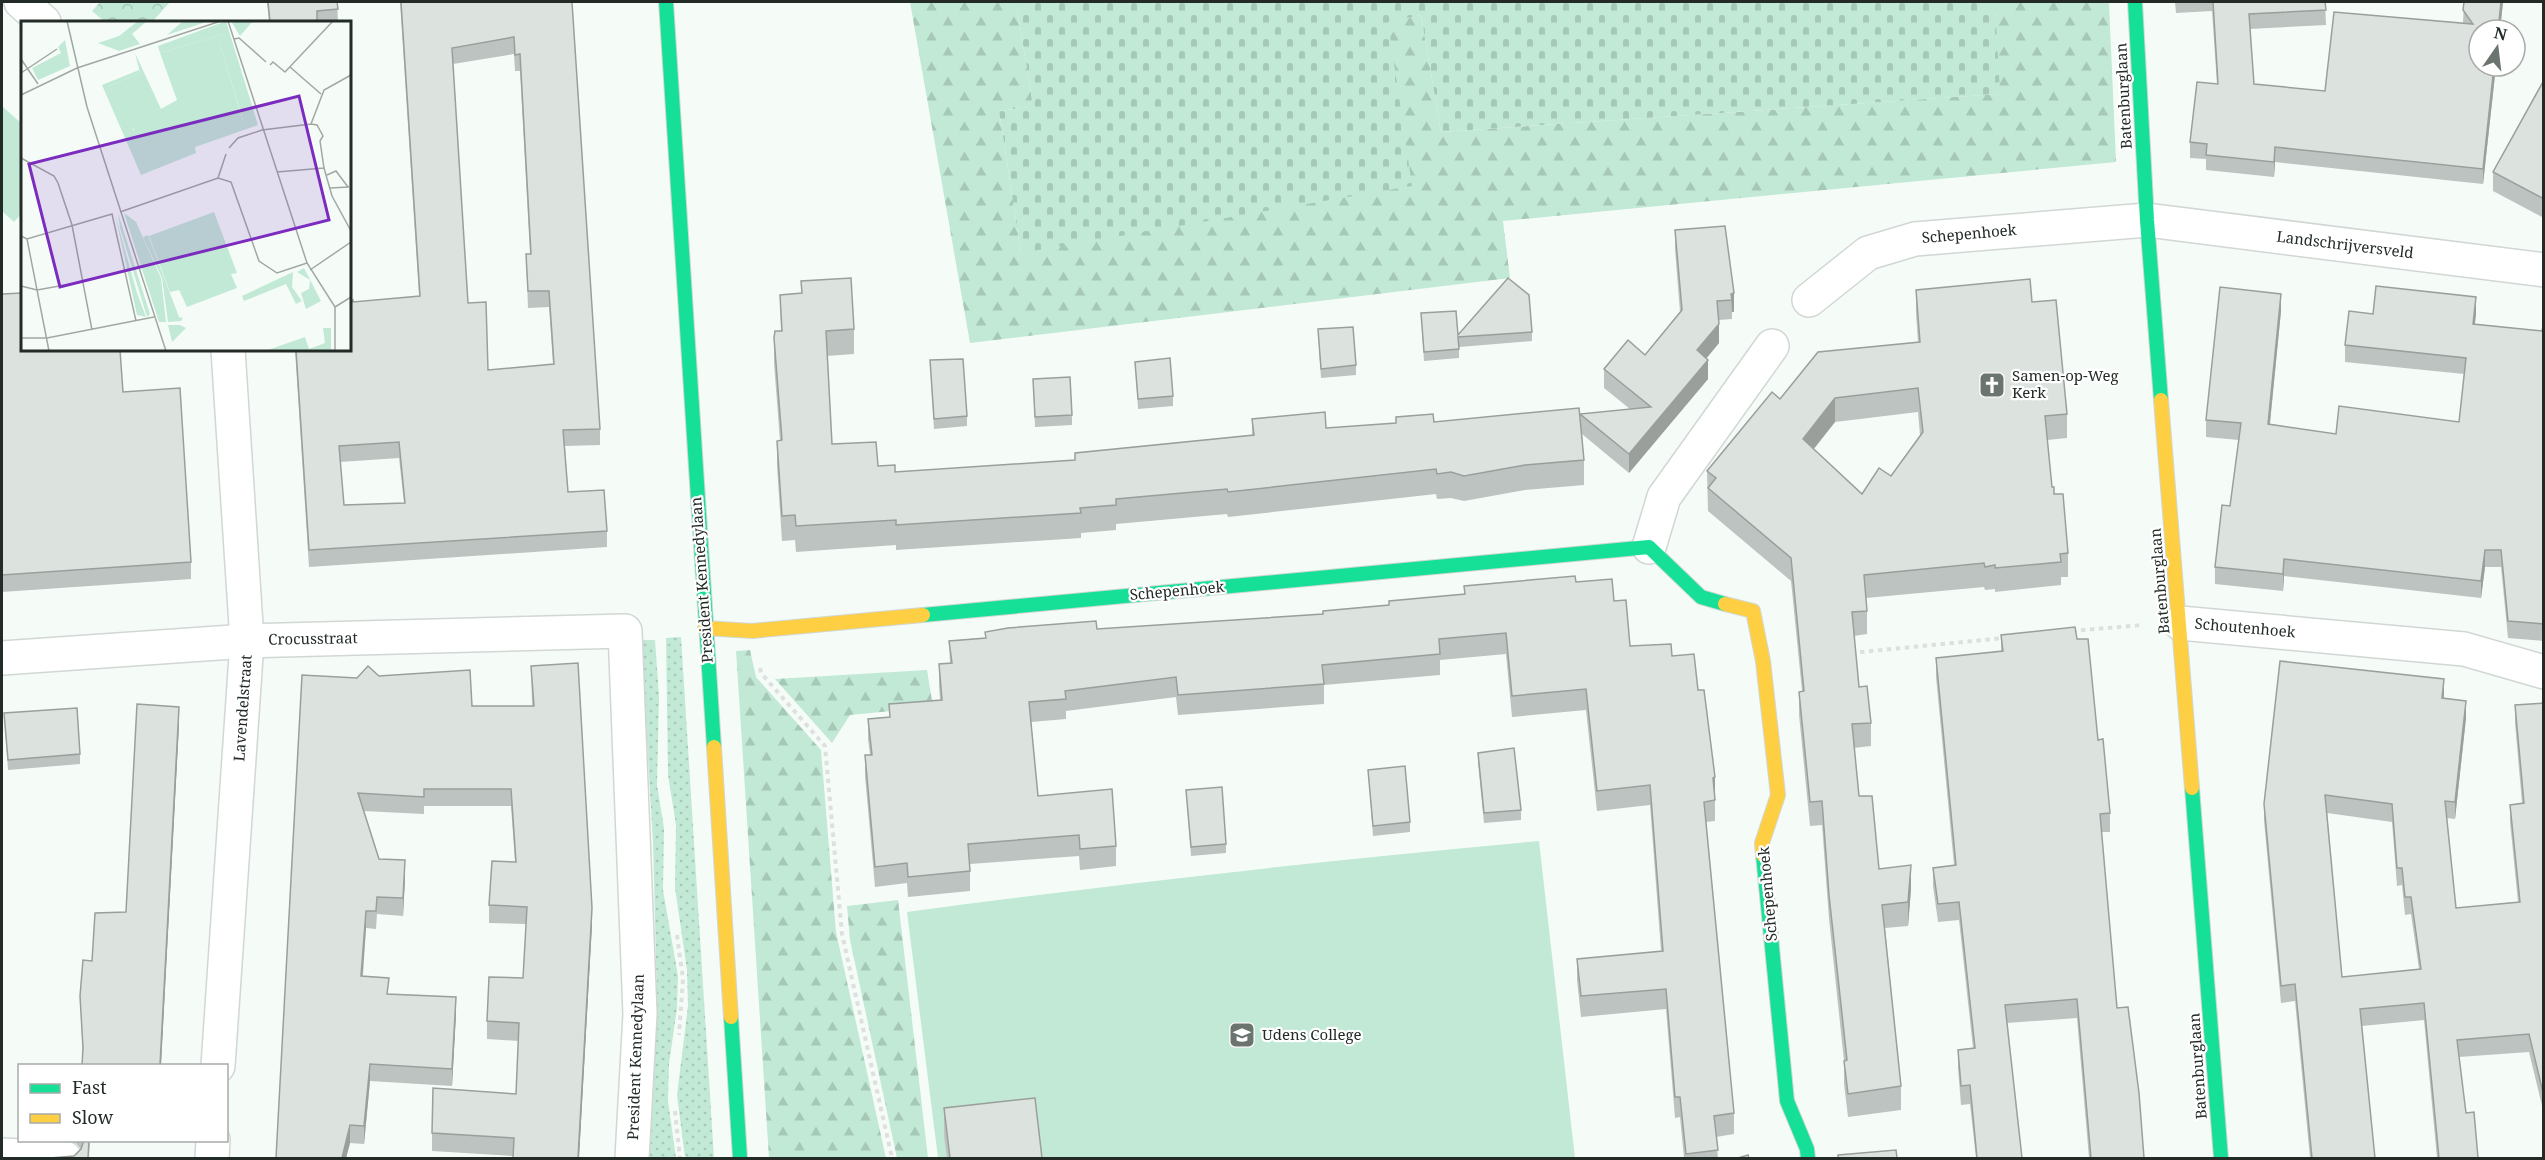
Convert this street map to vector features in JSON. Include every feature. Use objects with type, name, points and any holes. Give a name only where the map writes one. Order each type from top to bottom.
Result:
[{"type":"street","points":[[21,2],[43,21]]},
{"type":"street","name":"President Kennedylaan","points":[[666,2],[740,1158]]},
{"type":"street","name":"Batenburglaan","points":[[2135,2],[2147,220],[2221,1158]]},
{"type":"street","name":"Schepenhoek","points":[[1809,300],[1868,253],[1915,239],[2147,220]]},
{"type":"street","name":"Landschrijversveld","points":[[2147,220],[2544,270]]},
{"type":"street","points":[[1649,547],[1664,497],[1772,346]]},
{"type":"street","name":"Lavendelstraat","points":[[219,1064],[247,640],[228,351]]},
{"type":"street","name":"Schepenhoek","points":[[705,628],[752,631],[1649,547],[1701,597],[1754,611],[1763,661],[1778,795],[1762,843],[1787,1101],[1807,1149],[1808,1158]]},
{"type":"street","name":"Schoutenhoek","points":[[2180,623],[2464,649],[2544,672]]},
{"type":"street","name":"President Kennedylaan","points":[[625,631],[640,1014],[632,1158]]},
{"type":"street","name":"Crocusstraat","points":[[2,658],[247,640],[625,631]]},
{"type":"street","points":[[212,1158],[213,1142]]},
{"type":"street","points":[[2,1155],[65,1158]]},
{"type":"path","name":"Schoutenhoek","points":[[2066,631],[2180,623]]},
{"type":"path","points":[[752,631],[761,673],[825,746],[842,934],[892,1158]]},
{"type":"path","points":[[1846,654],[2008,637]]},
{"type":"green space","points":[[100,2],[170,2],[153,21],[104,21],[92,11]]},
{"type":"green space","points":[[910,2],[1016,2],[1032,99],[1030,107],[999,111],[1021,253],[1388,21],[1421,15],[1441,132],[1999,94],[1995,2],[2109,2],[2116,162],[1503,221],[1510,278],[970,343]]},
{"type":"green space","points":[[1016,2],[1995,2],[2000,94],[1441,132],[1421,15],[1388,22],[1412,186],[1021,253],[999,111],[1029,107],[1032,99]]},
{"type":"green space","points":[[2,106],[21,123],[21,214],[14,222],[2,211]]},
{"type":"green space","points":[[681,637],[714,1158],[685,1158],[677,1095],[688,1006],[687,970],[675,888],[676,825],[668,775],[666,638]]},
{"type":"green space","points":[[641,640],[655,640],[659,696],[657,785],[664,828],[663,890],[678,976],[677,1008],[669,1064],[668,1101],[676,1158],[648,1158],[657,999],[653,842]]},
{"type":"green space","points":[[750,650],[756,677],[821,750],[836,932],[886,1158],[769,1158],[736,651]]},
{"type":"green space","points":[[927,670],[933,707],[850,715],[832,743],[775,679]]},
{"type":"green space","name":"Udens College","points":[[1539,841],[1575,1158],[938,1158],[907,912],[1223,873]]},
{"type":"green space","points":[[898,900],[928,1158],[897,1158],[850,940],[847,906]]},
{"type":"building","points":[[268,2],[337,2],[338,9],[317,11],[317,21],[270,21]]},
{"type":"building","points":[[401,2],[572,2],[600,429],[563,430],[568,492],[604,490],[607,531],[309,550],[296,351],[351,351],[351,300],[353,302],[420,296]],"holes":[[[514,37],[515,55],[520,54],[531,254],[526,254],[528,291],[549,291],[554,364],[488,370],[486,302],[468,303],[452,48]],[[399,442],[405,503],[344,505],[339,446]]]},
{"type":"building","points":[[2213,2],[2325,2],[2326,10],[2249,14],[2254,84],[2325,91],[2334,12],[2467,23],[2467,78],[2493,78],[2483,169],[2275,147],[2274,162],[2206,155],[2207,144],[2190,142],[2197,82],[2218,84]]},
{"type":"building","points":[[2464,2],[2501,2],[2499,18],[2469,18],[2463,10]]},
{"type":"building","points":[[2544,80],[2544,199],[2493,172]]},
{"type":"building","points":[[1725,226],[1734,293],[1731,294],[1732,300],[1717,301],[1719,324],[1697,350],[1708,360],[1629,454],[1580,414],[1651,407],[1604,369],[1628,340],[1645,355],[1682,310],[1675,230]]},
{"type":"building","points":[[851,278],[854,329],[826,331],[832,444],[876,442],[878,466],[895,465],[895,472],[1075,460],[1075,453],[1254,435],[1252,419],[1325,412],[1326,428],[1396,423],[1396,417],[1433,414],[1434,422],[1579,408],[1584,460],[1525,465],[1464,476],[1451,472],[1437,474],[1436,469],[1228,492],[1227,489],[1116,499],[1116,505],[1080,508],[1081,513],[896,525],[896,520],[796,526],[795,515],[782,516],[777,441],[782,440],[774,338],[775,331],[782,331],[780,295],[802,293],[801,281]]},
{"type":"building","points":[[1508,278],[1529,295],[1532,332],[1458,337],[1459,349],[1424,352],[1421,313],[1456,311],[1458,335]]},
{"type":"building","points":[[2030,279],[2032,302],[2056,300],[2067,414],[2045,416],[2052,487],[2054,487],[2054,494],[2063,494],[2068,553],[2060,554],[2061,562],[1995,568],[1995,565],[1985,567],[1984,563],[1864,575],[1867,611],[1852,612],[1859,687],[1867,686],[1871,723],[1852,724],[1859,796],[1872,796],[1879,869],[1911,865],[1908,902],[1882,905],[1901,1086],[1848,1094],[1844,1061],[1847,1060],[1829,895],[1822,801],[1810,802],[1799,692],[1804,691],[1791,558],[1708,488],[1716,478],[1707,471],[1772,392],[1780,399],[1818,352],[1920,342],[1916,290]],"holes":[[[1918,388],[1923,432],[1891,476],[1879,468],[1862,494],[1803,439],[1835,398]]]},
{"type":"building","points":[[2376,286],[2476,297],[2473,324],[2542,331],[2544,322],[2544,624],[2508,621],[2501,550],[2485,550],[2481,581],[2284,559],[2283,574],[2215,567],[2222,505],[2230,506],[2241,423],[2206,420],[2220,287],[2281,294],[2268,424],[2336,434],[2339,406],[2459,422],[2466,358],[2345,345],[2349,311],[2373,314]]},
{"type":"building","points":[[21,293],[21,351],[120,351],[123,392],[180,388],[191,562],[2,575],[2,294]]},
{"type":"building","points":[[1353,327],[1356,365],[1321,369],[1318,329]]},
{"type":"building","points":[[1170,358],[1173,396],[1138,399],[1135,362]]},
{"type":"building","points":[[963,359],[967,416],[934,419],[930,360]]},
{"type":"building","points":[[1070,377],[1072,415],[1035,417],[1033,379]]},
{"type":"building","points":[[1575,576],[1576,582],[1612,579],[1614,601],[1626,600],[1630,646],[1671,644],[1672,656],[1694,654],[1698,690],[1704,690],[1715,777],[1713,778],[1715,800],[1704,802],[1734,1113],[1714,1116],[1718,1150],[1686,1154],[1680,1097],[1675,1097],[1666,989],[1581,996],[1577,959],[1663,951],[1650,785],[1597,791],[1586,689],[1512,696],[1506,633],[1439,639],[1440,654],[1322,665],[1324,684],[1178,695],[1176,677],[1065,691],[1066,699],[1029,702],[1038,796],[1112,789],[1116,846],[1080,849],[1079,835],[968,844],[970,871],[908,877],[907,863],[875,867],[865,755],[872,755],[868,719],[890,717],[889,704],[942,700],[939,664],[952,663],[949,641],[986,638],[985,632],[1008,628],[1096,621],[1097,629],[1323,614],[1323,611],[1389,605],[1389,601],[1465,594],[1464,586]]},
{"type":"building","points":[[2075,627],[2077,639],[2088,639],[2098,740],[2103,739],[2110,813],[2100,814],[2117,1008],[2128,1007],[2139,1093],[2144,1158],[2091,1158],[2077,999],[2005,1005],[2022,1158],[1977,1158],[1970,1085],[1961,1086],[1958,1050],[1975,1048],[1959,902],[1938,904],[1933,868],[1956,865],[1936,658],[2003,651],[2001,635]]},
{"type":"building","points":[[2280,661],[2444,679],[2442,698],[2466,701],[2455,802],[2445,801],[2456,908],[2520,902],[2510,805],[2524,803],[2515,705],[2544,703],[2544,1097],[2529,1034],[2457,1040],[2466,1113],[2474,1112],[2478,1158],[2439,1158],[2424,1003],[2360,1009],[2375,1158],[2312,1158],[2295,984],[2281,986],[2264,804]],"holes":[[[2325,795],[2392,804],[2397,868],[2402,868],[2405,897],[2411,897],[2421,969],[2342,977]]]},
{"type":"building","points":[[578,663],[592,908],[578,1158],[513,1158],[514,1138],[432,1133],[433,1088],[516,1094],[519,1023],[487,1021],[489,977],[523,978],[527,907],[489,905],[492,861],[516,862],[511,789],[424,789],[424,797],[358,793],[379,859],[405,860],[403,898],[377,897],[376,911],[366,911],[361,976],[389,978],[387,994],[456,997],[452,1069],[370,1064],[364,1126],[350,1125],[342,1158],[276,1158],[302,675],[357,678],[368,666],[379,676],[470,670],[472,706],[534,706],[531,666]]},
{"type":"building","points":[[137,704],[179,707],[160,1064],[82,1064],[80,996],[83,960],[92,961],[95,913],[126,912]]},
{"type":"building","points":[[77,708],[80,754],[8,760],[4,713]]},
{"type":"building","points":[[1514,748],[1521,810],[1484,813],[1478,753]]},
{"type":"building","points":[[1405,766],[1410,822],[1373,826],[1368,770]]},
{"type":"building","points":[[1222,787],[1226,844],[1191,847],[1186,790]]},
{"type":"building","points":[[1035,1098],[1042,1158],[950,1158],[944,1108]]},
{"type":"building","points":[[83,1142],[89,1142],[88,1158],[50,1158],[74,1156],[81,1149]]},
{"type":"building","points":[[1896,1150],[1897,1158],[1838,1158],[1838,1155]]},
{"type":"traffic: fast","points":[[666,2],[714,747]]},
{"type":"traffic: fast","points":[[2135,2],[2147,220],[2161,400]]},
{"type":"traffic: fast","points":[[923,615],[1649,547],[1701,597],[1725,604]]},
{"type":"traffic: fast","points":[[2192,788],[2221,1158]]},
{"type":"traffic: fast","points":[[1763,855],[1787,1101],[1807,1149],[1808,1158]]},
{"type":"traffic: fast","points":[[731,1017],[740,1158]]},
{"type":"traffic: slow","points":[[2161,400],[2192,788]]},
{"type":"traffic: slow","points":[[1725,604],[1753,611],[1763,661],[1778,795],[1762,843],[1763,855]]},
{"type":"traffic: slow","points":[[705,628],[752,631],[923,615]]},
{"type":"traffic: slow","points":[[714,747],[731,1017]]},
{"type":"place","name":"Samen-op-Weg Kerk","points":[[1992,385]]},
{"type":"place","name":"Udens College","points":[[1242,1035]]}]
